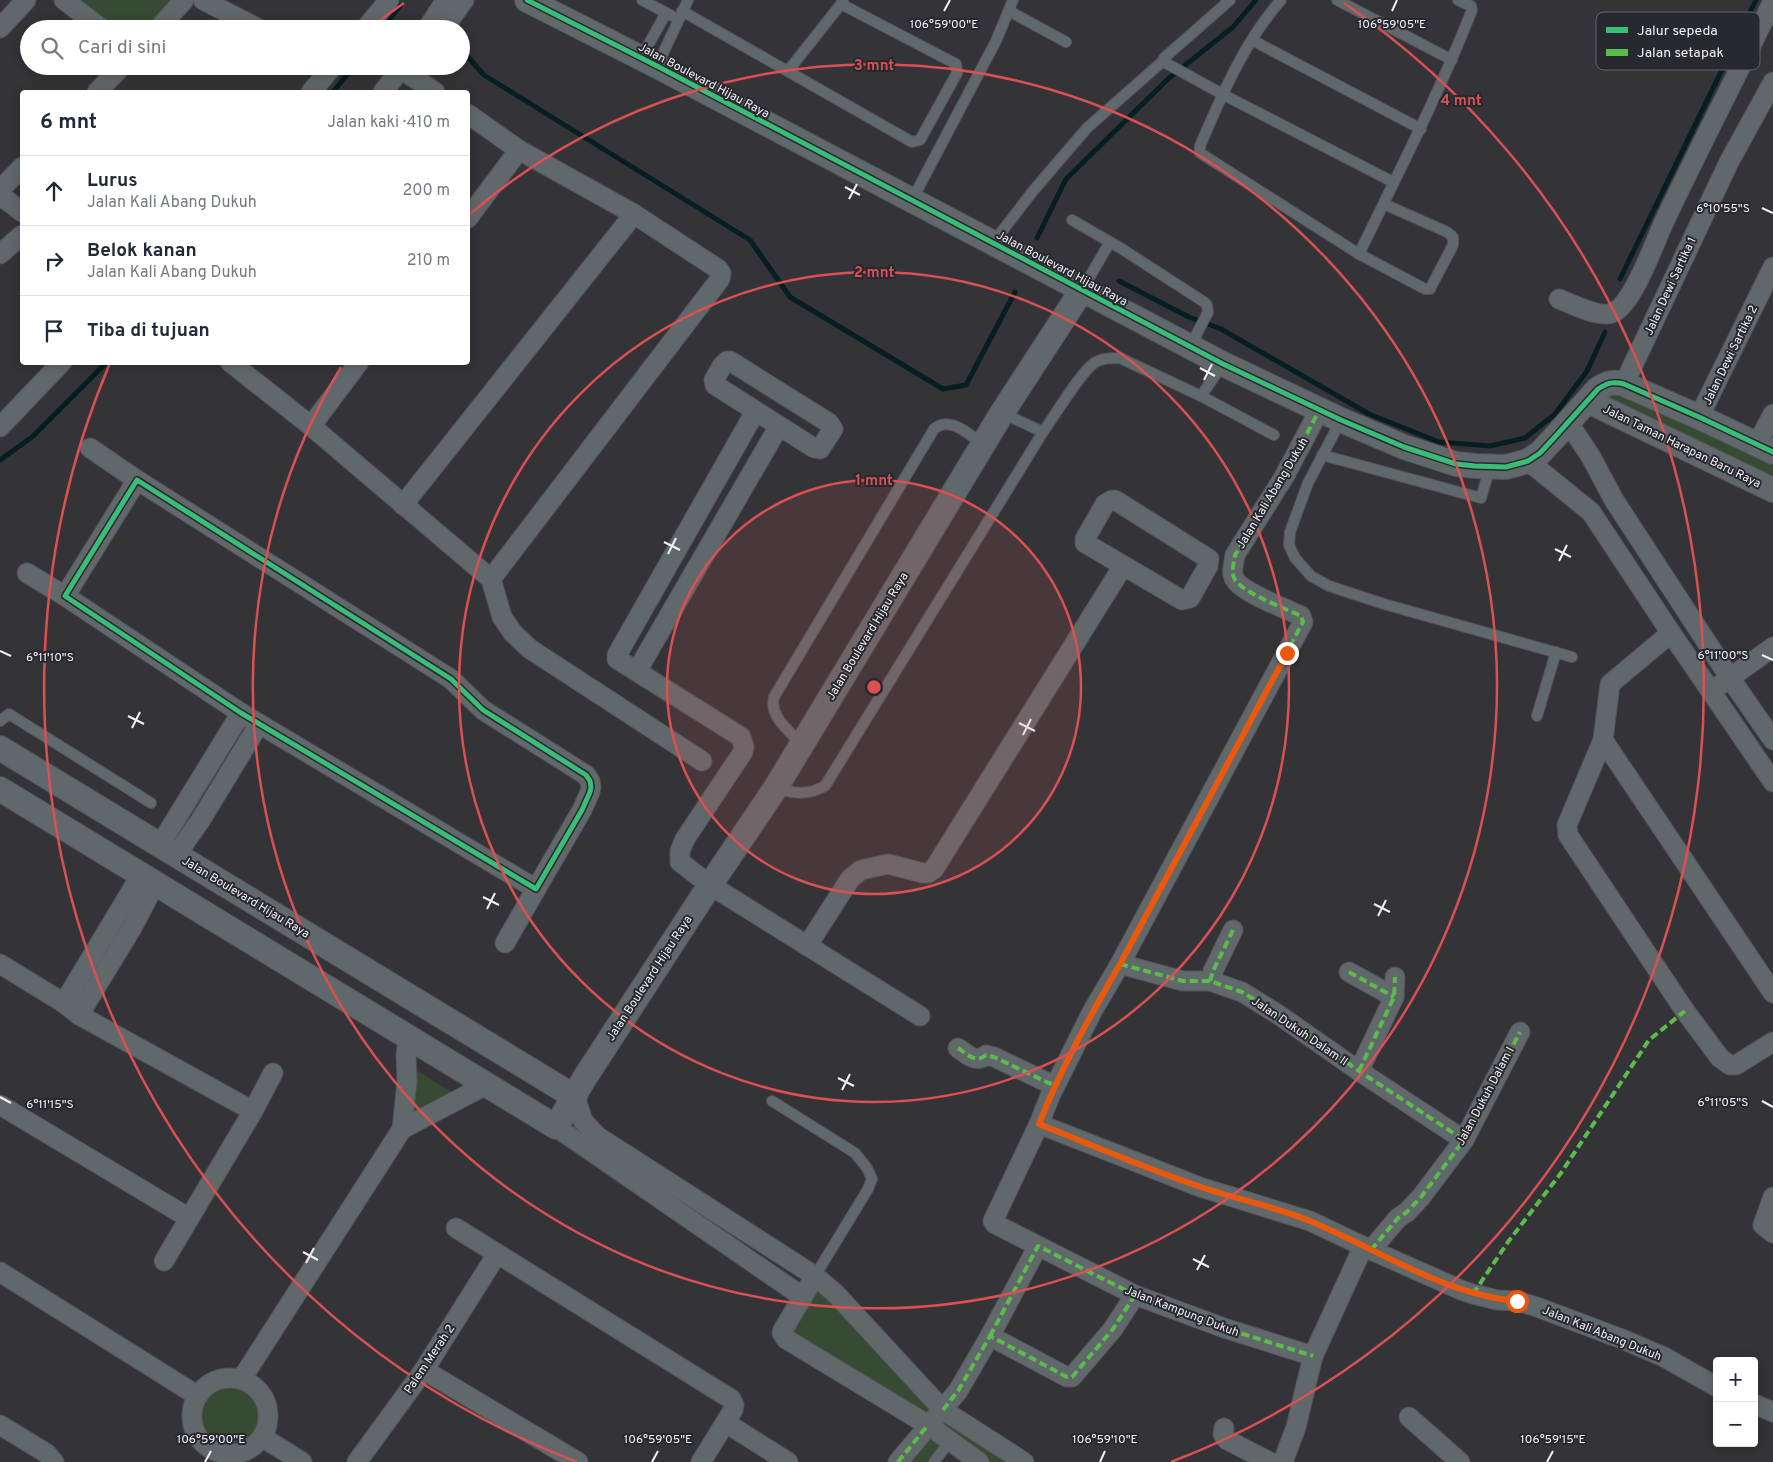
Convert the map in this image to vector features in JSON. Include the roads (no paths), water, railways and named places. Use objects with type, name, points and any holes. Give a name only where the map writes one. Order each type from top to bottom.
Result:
[{"type":"street","points":[[0,28],[26,0]]},
{"type":"street","points":[[64,0],[90,20]]},
{"type":"street","points":[[166,20],[184,0]]},
{"type":"street","points":[[203,0],[241,20]]},
{"type":"street","points":[[372,20],[389,0]]},
{"type":"street","points":[[433,20],[446,0]]},
{"type":"street","points":[[450,20],[464,0]]},
{"type":"street","name":"Jalan Boulevard Hijau Raya","points":[[527,0],[653,54],[917,192],[998,246],[1047,271],[1087,282],[1194,338],[1223,364],[1341,420],[1404,447],[1456,464],[1506,467],[1528,461],[1540,453],[1588,401]]},
{"type":"street","points":[[1760,27],[1773,1]]},
{"type":"street","points":[[1559,299],[1604,315],[1615,312],[1626,301],[1739,70]]},
{"type":"street","points":[[99,90],[113,75]]},
{"type":"street","points":[[313,90],[325,75]]},
{"type":"street","points":[[385,90],[396,75]]},
{"type":"street","points":[[412,75],[432,90]]},
{"type":"street","name":"Jalan Dewi Sartika 1","points":[[1624,384],[1729,162],[1767,110],[1773,82]]},
{"type":"street","points":[[470,115],[519,150],[634,214],[718,269],[721,273],[720,279],[491,579]]},
{"type":"street","points":[[470,215],[519,150]]},
{"type":"street","points":[[0,190],[20,169]]},
{"type":"street","points":[[0,195],[20,210]]},
{"type":"street","points":[[403,505],[634,214]]},
{"type":"street","points":[[0,254],[20,237]]},
{"type":"street","name":"Jalan Dewi Sartika 2","points":[[1699,417],[1773,267]]},
{"type":"street","name":"Jalan Boulevard Hijau Raya","points":[[0,748],[575,1097],[584,1079],[775,789],[1002,413],[1087,282]]},
{"type":"street","points":[[730,361],[829,424],[833,429],[821,448],[817,449],[779,426],[714,384],[714,380],[724,362],[730,361]]},
{"type":"street","points":[[0,428],[59,365]]},
{"type":"street","points":[[234,365],[311,426],[491,579],[502,617],[513,632],[530,649],[702,761]]},
{"type":"street","points":[[311,426],[357,365]]},
{"type":"street","name":"Jalan Taman Harapan Baru Raya","points":[[1624,384],[1615,382],[1606,384],[1598,389],[1588,401],[1773,490]]},
{"type":"street","points":[[1624,384],[1765,448],[1773,414]]},
{"type":"street","name":"Jalan Kali Abang Dukuh","points":[[1320,409],[1284,477],[1235,555],[1233,568],[1233,576],[1241,587],[1301,616],[1303,622],[1094,1010],[1055,1086],[1039,1124],[1200,1187],[1310,1221],[1473,1294],[1497,1300],[1517,1301],[1622,1339],[1664,1357],[1713,1385]]},
{"type":"street","points":[[755,412],[617,655],[618,661],[741,737],[744,742],[743,752],[685,840],[680,851],[680,862],[710,885],[920,1016]]},
{"type":"street","points":[[1568,422],[1591,457],[1614,500],[1730,678],[1773,740]]},
{"type":"street","points":[[637,671],[779,426]]},
{"type":"street","points":[[90,448],[137,480],[451,679],[483,710],[586,775],[590,781],[590,792],[582,810],[505,943]]},
{"type":"street","points":[[1528,461],[1591,512],[1773,782]]},
{"type":"street","points":[[65,596],[137,480]]},
{"type":"street","points":[[1112,500],[1115,500],[1208,557],[1210,561],[1190,598],[1186,600],[1182,600],[1123,566],[1084,541],[1105,504],[1112,500]]},
{"type":"street","points":[[1591,512],[1614,500]]},
{"type":"street","points":[[807,946],[850,879],[858,872],[888,864],[923,873],[928,873],[934,869],[1123,566]]},
{"type":"street","points":[[27,573],[65,596],[241,713],[536,889]]},
{"type":"street","points":[[1671,633],[1610,684],[1603,740],[1568,825],[1568,835],[1685,1011],[1720,1058],[1730,1065],[1736,1065],[1773,1042]]},
{"type":"street","points":[[1710,691],[1773,647]]},
{"type":"street","points":[[168,850],[208,767],[241,713]]},
{"type":"street","points":[[168,850],[200,821],[260,724]]},
{"type":"street","points":[[1603,740],[1773,993]]},
{"type":"street","points":[[208,767],[226,778]]},
{"type":"street","points":[[0,789],[556,1128],[803,1297]]},
{"type":"street","points":[[64,1003],[148,879]]},
{"type":"street","points":[[79,1015],[133,926],[148,879]]},
{"type":"street","points":[[1210,981],[1233,930]]},
{"type":"street","points":[[317,982],[335,951]]},
{"type":"street","points":[[0,964],[64,1003],[79,1015],[253,1111]]},
{"type":"street","name":"Jalan Dukuh Dalam II","points":[[1120,964],[1183,981],[1210,981],[1242,992],[1464,1140]]},
{"type":"street","points":[[1349,972],[1394,997]]},
{"type":"street","points":[[1359,1071],[1394,997],[1396,977]]},
{"type":"street","name":"Jalan Dukuh Dalam I","points":[[1367,1248],[1421,1197],[1464,1140],[1520,1032]]},
{"type":"street","points":[[241,1380],[402,1129],[407,1081],[406,1055],[408,1038]]},
{"type":"street","points":[[958,1048],[976,1060],[986,1056],[994,1057],[1055,1086]]},
{"type":"street","points":[[164,1261],[253,1111],[273,1073]]},
{"type":"street","points":[[402,1129],[486,1085]]},
{"type":"street","points":[[556,1128],[575,1097]]},
{"type":"street","points":[[575,1097],[584,1121],[597,1136],[815,1276],[836,1294],[943,1410],[1024,1462]]},
{"type":"street","points":[[3,1113],[190,1218]]},
{"type":"street","name":"Jalan Kampung Dukuh","points":[[1039,1124],[993,1221],[995,1224],[1135,1295],[1224,1328],[1313,1356]]},
{"type":"street","points":[[1773,1197],[1763,1225],[1773,1233]]},
{"type":"street","points":[[456,1228],[731,1399],[734,1405],[733,1410],[701,1462]]},
{"type":"street","points":[[898,1462],[958,1391],[1038,1246]]},
{"type":"street","points":[[1283,1462],[1296,1427],[1313,1356],[1367,1248]]},
{"type":"street","name":"Palem Merah 2","points":[[357,1462],[424,1370],[497,1254]]},
{"type":"street","points":[[0,1272],[198,1396]]},
{"type":"street","points":[[815,1276],[782,1332],[786,1339],[928,1426],[979,1462]]},
{"type":"street","points":[[990,1336],[1067,1377],[1072,1377],[1113,1329],[1135,1295]]},
{"type":"street","points":[[424,1370],[578,1462]]},
{"type":"street","points":[[229,1378],[250,1384],[264,1398],[267,1408],[268,1418],[262,1437],[252,1448],[239,1454],[206,1455],[192,1425],[192,1410],[198,1396],[206,1386],[216,1380],[229,1378]]},
{"type":"street","points":[[1758,1406],[1773,1412]]},
{"type":"street","points":[[1409,1417],[1460,1462]]},
{"type":"street","points":[[726,1424],[788,1462]]},
{"type":"street","points":[[0,1425],[46,1453],[54,1462]]},
{"type":"street","points":[[1224,1428],[1223,1434],[1227,1440],[1270,1462]]},
{"type":"street","points":[[262,1437],[302,1462]]},
{"type":"lane","points":[[642,0],[666,13],[680,16],[788,71],[912,142],[923,138],[957,73],[956,64],[842,2],[788,71]]},
{"type":"lane","points":[[653,54],[671,36],[688,0]]},
{"type":"lane","points":[[917,192],[996,41],[1012,0]]},
{"type":"lane","points":[[998,246],[1033,191],[1086,128],[1230,0]]},
{"type":"lane","points":[[1281,0],[1252,40],[1222,94],[1200,146],[1200,153],[1359,254],[1425,289],[1432,288],[1453,244],[1453,237],[1447,232],[1384,204]]},
{"type":"lane","points":[[1337,0],[1452,60]]},
{"type":"lane","points":[[1359,254],[1393,182],[1421,129],[1472,10],[1471,6],[1458,0]]},
{"type":"lane","points":[[1009,11],[1066,42]]},
{"type":"lane","points":[[653,54],[658,29],[666,13]]},
{"type":"lane","points":[[1252,40],[1421,129]]},
{"type":"lane","points":[[1163,61],[1222,94],[1393,182]]},
{"type":"lane","points":[[1072,220],[1204,302],[1207,305],[1208,312],[1194,338]]},
{"type":"lane","points":[[1087,282],[1110,242]]},
{"type":"lane","points":[[775,789],[806,793],[816,791],[824,786],[1043,432],[1093,364],[1107,358],[1120,358],[1201,396],[1274,435]]},
{"type":"lane","points":[[1201,396],[1223,364]]},
{"type":"lane","points":[[1002,413],[1043,432]]},
{"type":"lane","points":[[1341,420],[1308,483],[1290,532],[1289,545],[1295,558],[1311,576],[1329,586],[1384,604],[1572,657]]},
{"type":"lane","points":[[802,745],[778,720],[773,710],[774,696],[934,429],[938,425],[953,424],[983,444]]},
{"type":"lane","points":[[1322,455],[1482,498],[1490,467]]},
{"type":"lane","points":[[1537,716],[1556,652]]},
{"type":"lane","points":[[0,721],[9,714],[151,803]]},
{"type":"lane","points":[[772,1101],[855,1153],[868,1168],[872,1180],[815,1276]]},
{"type":"lane","points":[[934,1462],[949,1442]]},
{"type":"waterway","points":[[1037,238],[1066,179],[1168,79],[1233,27],[1256,0]]},
{"type":"waterway","points":[[1750,12],[1756,0]]},
{"type":"waterway","points":[[389,20],[400,6]]},
{"type":"waterway","points":[[470,59],[484,75],[750,240],[790,297],[943,389],[966,385],[1015,292]]},
{"type":"waterway","points":[[1620,279],[1722,70]]},
{"type":"waterway","points":[[335,90],[347,75]]},
{"type":"waterway","points":[[1119,281],[1189,317],[1221,329],[1369,414],[1439,442],[1490,446],[1525,438],[1555,414],[1587,371],[1605,332]]},
{"type":"waterway","points":[[0,460],[32,437],[104,365]]}]
